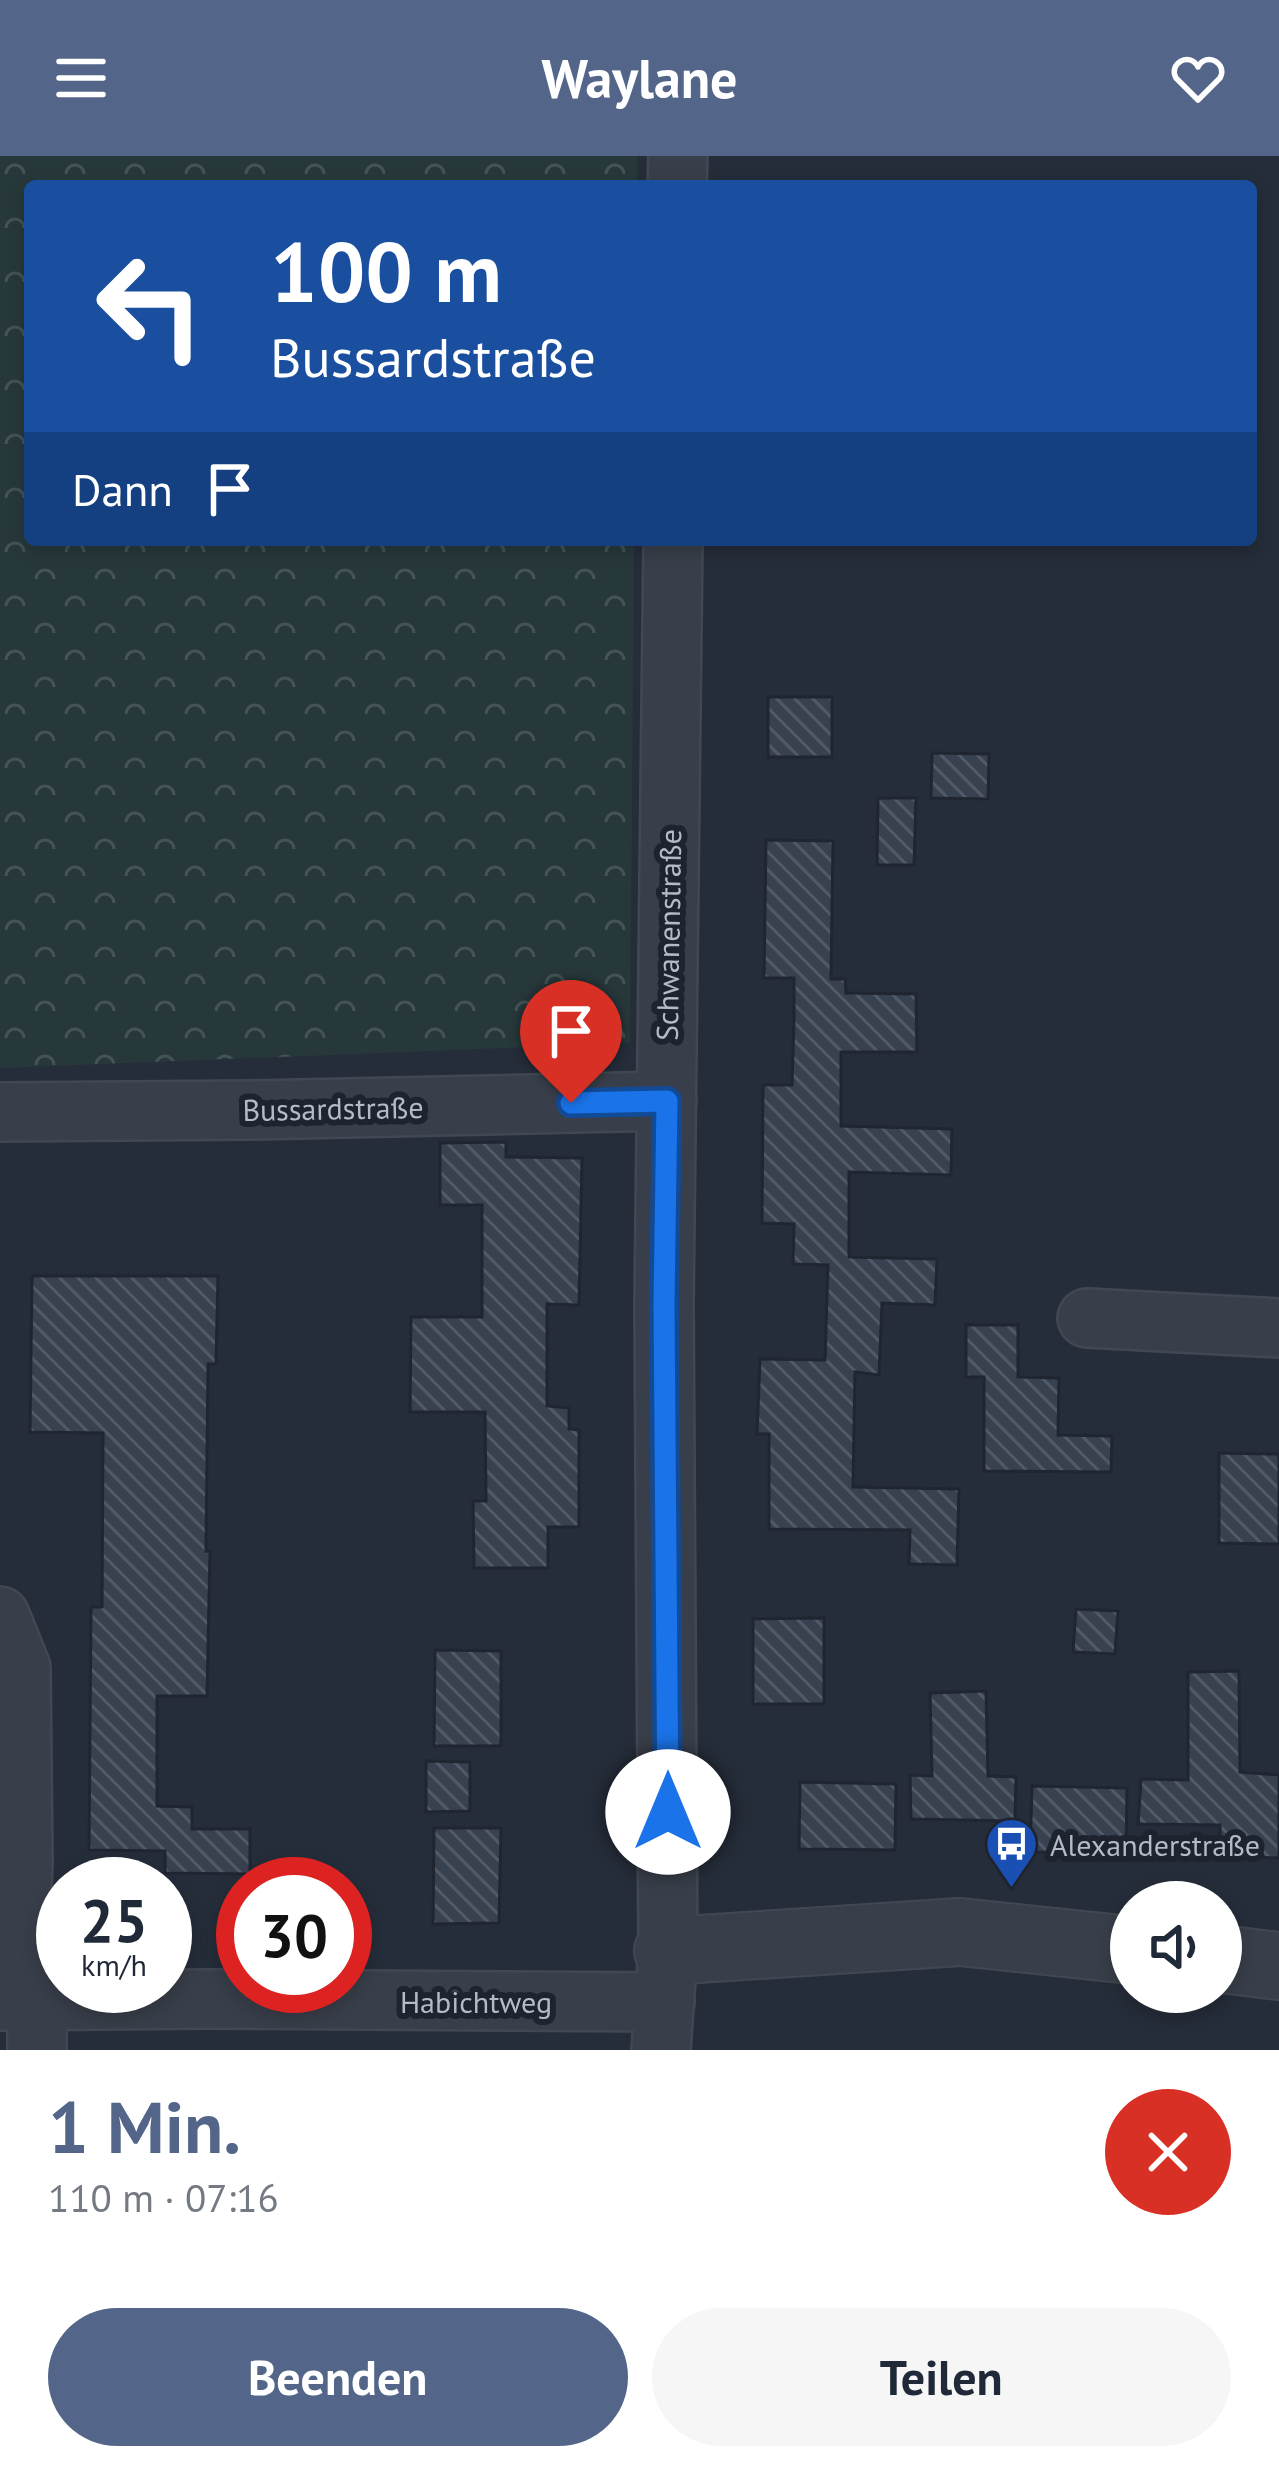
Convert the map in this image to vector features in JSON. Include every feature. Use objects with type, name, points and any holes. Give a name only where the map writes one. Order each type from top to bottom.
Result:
[{"type":"street","name":"Schwanenstraße","points":[[665,2001],[664,1304],[673,546]]},
{"type":"street","name":"Bussardstraße","points":[[0,1112],[667,1101]]},
{"type":"street","points":[[1087,1318],[1279,1328]]},
{"type":"street","points":[[0,1616],[21,1668],[23,2013]]},
{"type":"street","points":[[665,2001],[960,1932],[1110,1948]]},
{"type":"street","points":[[1242,1962],[1279,1966]]},
{"type":"street","name":"Habichtweg","points":[[23,2013],[207,1999],[665,2001]]},
{"type":"green space","points":[[0,156],[637,156],[637,180],[24,180],[24,546],[634,546],[630,1043],[0,1068]]},
{"type":"building","points":[[768,697],[832,697],[832,757],[768,757]]},
{"type":"building","points":[[932,753],[989,754],[988,799],[931,798]]},
{"type":"building","points":[[878,798],[916,798],[914,865],[877,865]]},
{"type":"building","points":[[766,840],[833,841],[831,979],[845,979],[846,993],[916,994],[917,1052],[841,1052],[841,1126],[952,1129],[951,1175],[849,1172],[849,1257],[937,1259],[935,1305],[882,1303],[879,1375],[855,1372],[853,1487],[959,1489],[957,1565],[909,1564],[910,1530],[769,1529],[769,1434],[757,1434],[760,1359],[825,1360],[828,1265],[793,1264],[794,1224],[762,1223],[763,1085],[792,1085],[794,1018],[794,978],[764,978]]},
{"type":"building","points":[[506,1142],[506,1157],[582,1158],[579,1305],[547,1304],[547,1406],[569,1408],[569,1429],[579,1430],[579,1527],[548,1527],[548,1568],[474,1568],[473,1501],[486,1501],[485,1412],[410,1412],[411,1317],[482,1317],[482,1205],[440,1205],[440,1143]]},
{"type":"building","points":[[32,1276],[218,1276],[216,1364],[208,1364],[207,1696],[157,1696],[157,1806],[192,1807],[192,1829],[250,1829],[250,1857],[216,1857],[216,1874],[192,1873],[192,1857],[165,1857],[165,1851],[89,1850],[91,1607],[102,1607],[103,1433],[30,1432]]},
{"type":"building","points":[[966,1325],[1018,1325],[1018,1377],[1059,1378],[1058,1435],[1112,1436],[1111,1472],[984,1471],[984,1377],[966,1377]]},
{"type":"building","points":[[1219,1453],[1279,1454],[1279,1544],[1219,1543]]},
{"type":"building","points":[[1076,1609],[1118,1611],[1115,1654],[1073,1652]]},
{"type":"building","points":[[824,1618],[824,1704],[753,1704],[753,1619]]},
{"type":"building","points":[[435,1650],[501,1651],[501,1746],[434,1746]]},
{"type":"building","points":[[1239,1671],[1240,1772],[1279,1775],[1279,1858],[1220,1856],[1220,1825],[1138,1824],[1141,1779],[1188,1780],[1188,1672]]},
{"type":"building","points":[[986,1691],[988,1776],[1016,1777],[1015,1821],[911,1819],[910,1775],[932,1776],[930,1693]]},
{"type":"building","points":[[426,1761],[470,1762],[470,1811],[426,1812]]},
{"type":"building","points":[[800,1782],[896,1784],[895,1850],[799,1849]]},
{"type":"building","points":[[1032,1786],[1127,1788],[1126,1854],[1030,1852]]},
{"type":"building","points":[[434,1828],[501,1828],[499,1923],[433,1924]]},
{"type":"place","name":"Alexanderstraße","points":[[1011,1890]]},
{"type":"route","points":[[571,1103],[667,1101],[668,1812]]}]
